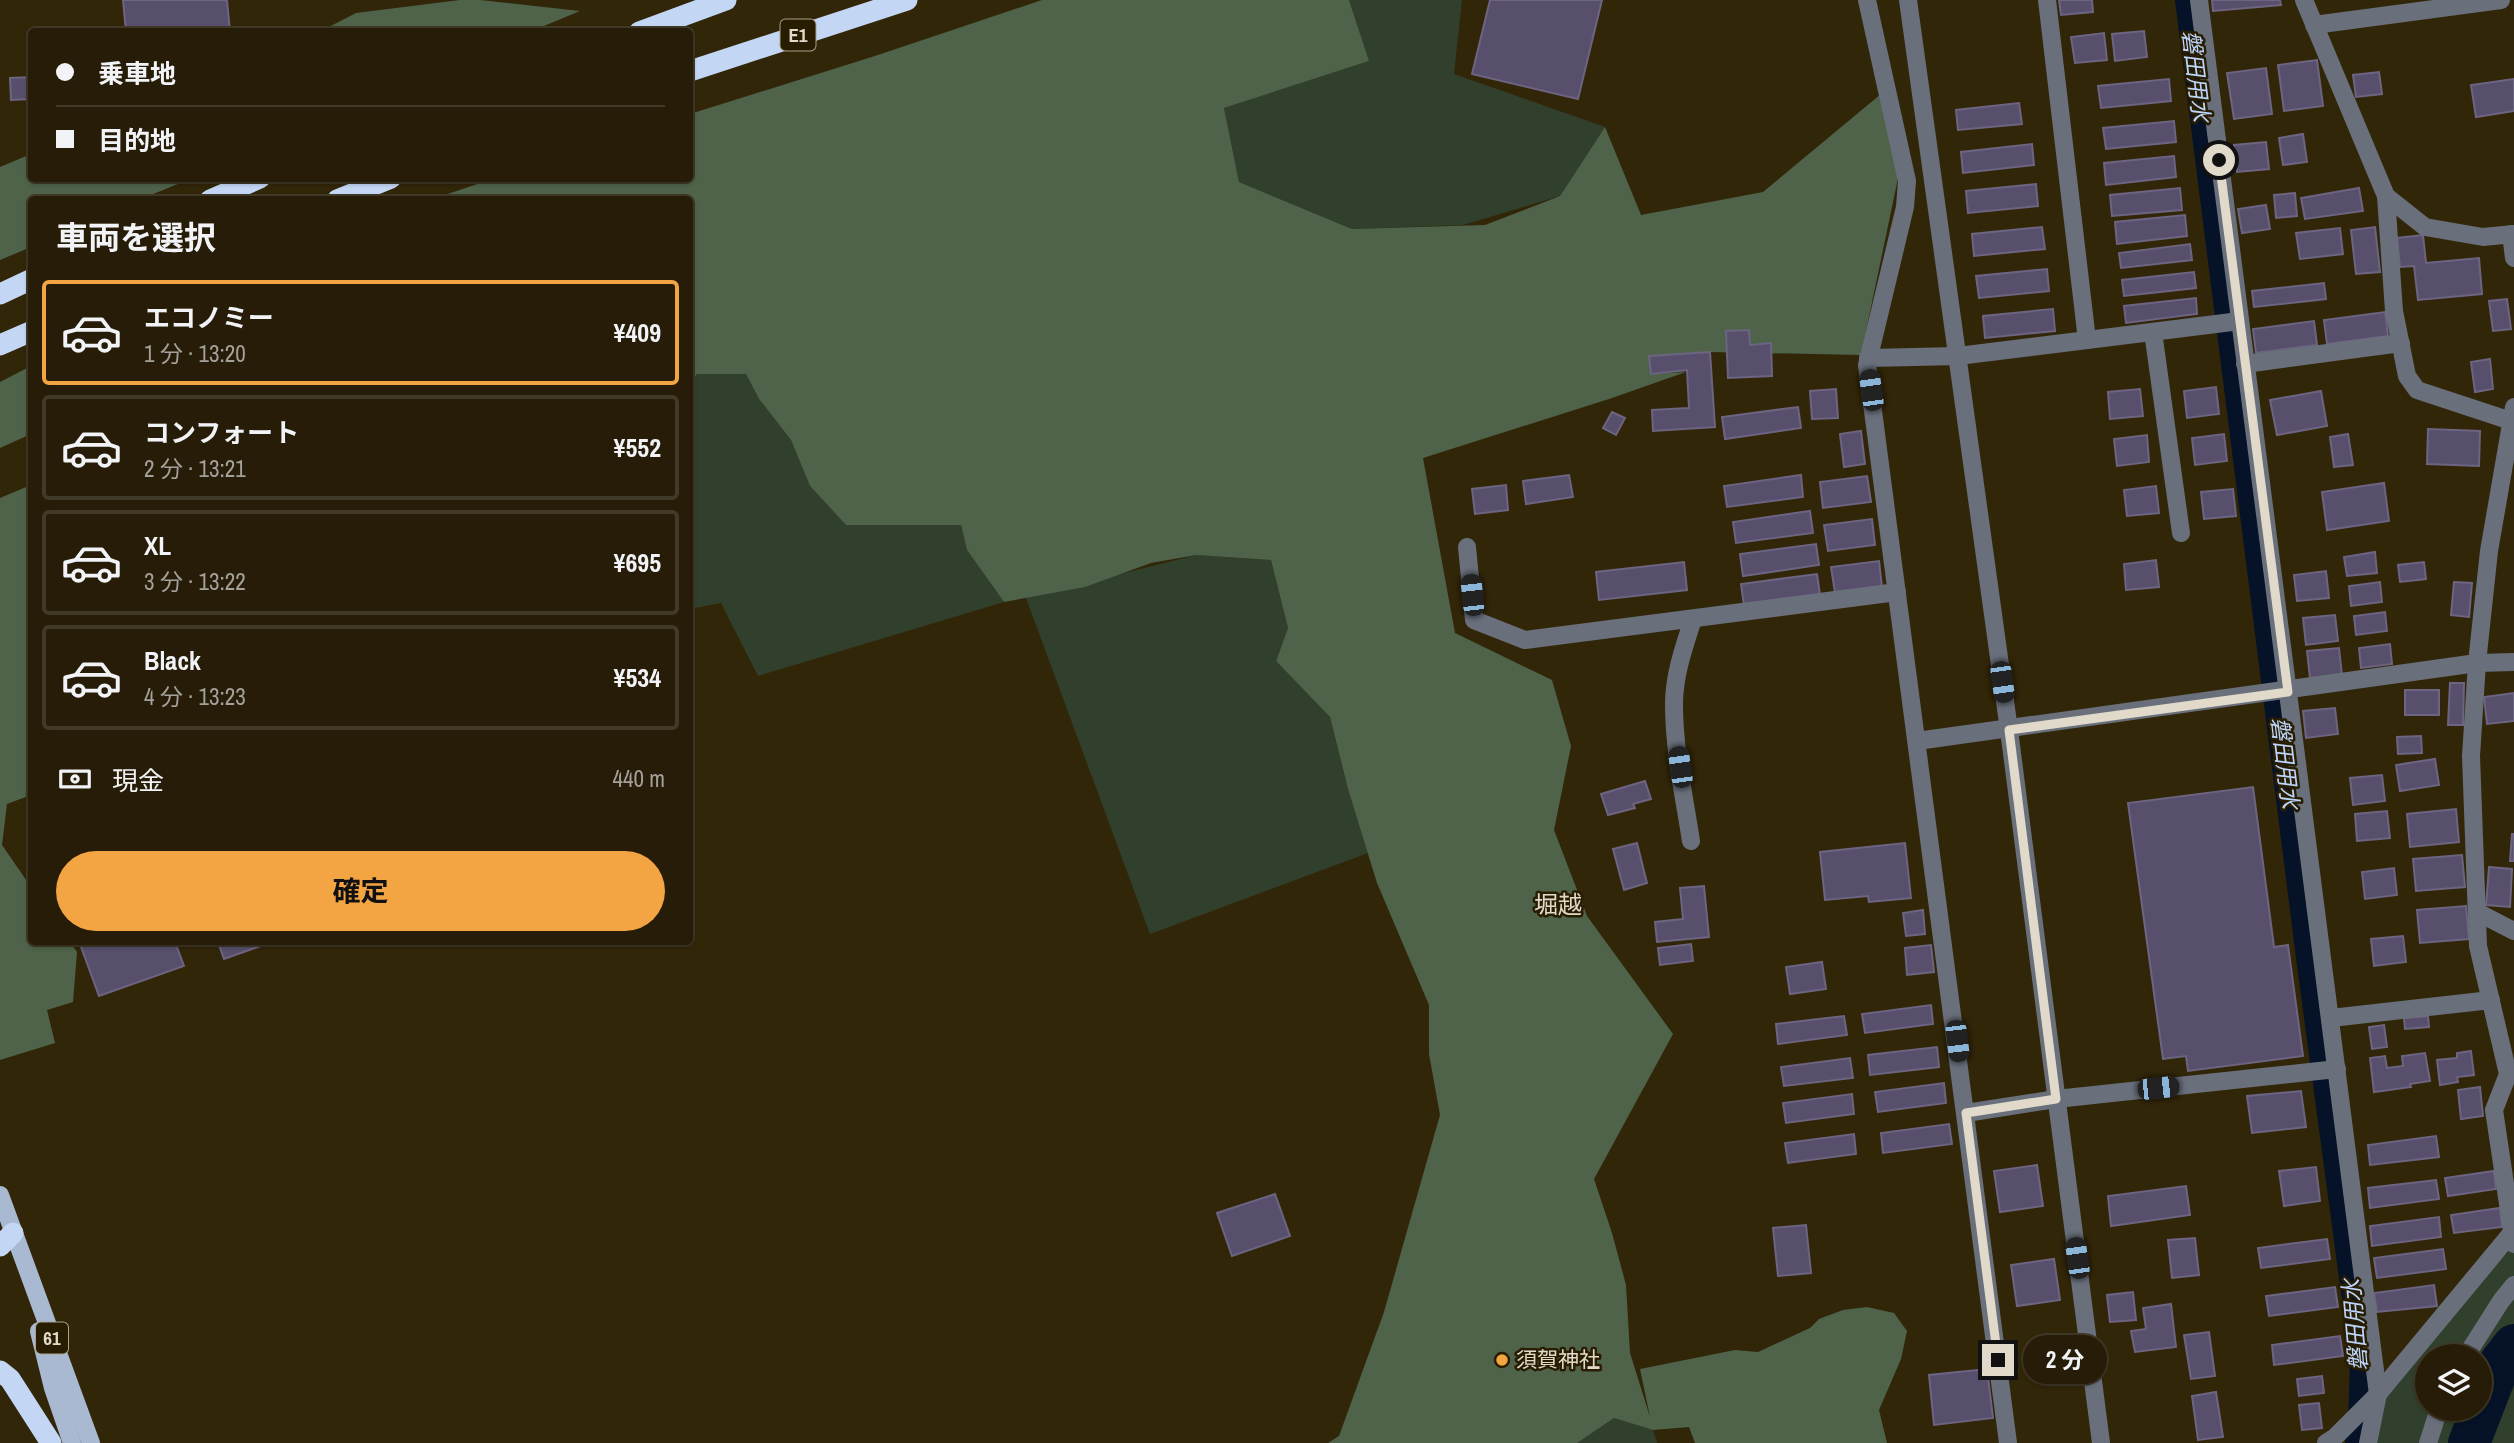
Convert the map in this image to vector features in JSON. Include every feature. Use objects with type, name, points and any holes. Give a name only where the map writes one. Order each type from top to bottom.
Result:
[{"type":"highway","points":[[650,28],[726,0]]},
{"type":"highway","name":"E1","points":[[693,70],[906,0]]},
{"type":"highway","points":[[220,196],[251,182]]},
{"type":"highway","points":[[347,196],[381,182]]},
{"type":"highway","points":[[0,294],[28,281]]},
{"type":"highway","points":[[0,345],[28,333]]},
{"type":"highway","points":[[0,1371],[10,1378],[51,1443]]},
{"type":"main road","name":"61","points":[[0,1195],[6,1239],[72,1443]]},
{"type":"main road","name":"61","points":[[6,1239],[91,1443]]},
{"type":"street","points":[[1867,0],[1907,181],[1905,207],[1868,358],[2008,1443]]},
{"type":"street","points":[[1908,0],[2009,730],[2101,1443]]},
{"type":"street","points":[[2047,0],[2088,340]]},
{"type":"street","points":[[2199,0],[2378,1394],[2368,1443]]},
{"type":"street","points":[[2304,0],[2386,196],[2395,312],[2407,376],[2417,390],[2514,417],[2489,551],[2470,756],[2479,946],[2508,1074],[2494,1110],[2513,1236],[2378,1394],[2326,1443]]},
{"type":"street","points":[[2314,25],[2501,0]]},
{"type":"street","points":[[2386,196],[2425,227],[2483,237],[2513,234],[2514,258]]},
{"type":"street","points":[[1868,358],[1958,356],[2240,321]]},
{"type":"street","points":[[2153,332],[2181,533]]},
{"type":"street","points":[[2245,364],[2401,342]]},
{"type":"street","points":[[1467,547],[1474,620],[1525,640],[1897,592]]},
{"type":"street","points":[[1691,841],[1674,703],[1679,663],[1693,619]]},
{"type":"street","points":[[1917,741],[2288,692],[2477,663],[2514,662]]},
{"type":"street","points":[[2477,912],[2514,931]]},
{"type":"street","points":[[2331,1018],[2491,1000]]},
{"type":"street","points":[[1966,1113],[2056,1099],[2337,1069]]},
{"type":"street","points":[[2474,1344],[2514,1285]]},
{"type":"street","points":[[2428,1443],[2435,1421]]},
{"type":"green space","points":[[460,0],[580,11],[539,28],[327,28],[356,13]]},
{"type":"green space","points":[[1042,0],[1349,0],[1369,61],[1224,108],[1239,182],[1352,229],[1485,225],[1560,196],[1605,127],[1641,215],[1763,192],[1887,89],[1902,159],[1861,355],[1710,352],[1650,356],[1651,374],[1686,372],[1423,458],[1455,633],[1552,680],[1571,746],[1554,830],[1587,916],[1673,1034],[1594,1179],[1626,1285],[1630,1353],[1650,1417],[1640,1369],[1735,1350],[1758,1352],[1810,1328],[1819,1319],[1843,1310],[1867,1307],[1894,1313],[1907,1331],[1901,1359],[1879,1410],[1887,1443],[1695,1443],[1689,1427],[1653,1430],[1614,1418],[1577,1443],[1328,1443],[1339,1436],[1384,1312],[1440,1115],[1429,1054],[1429,1005],[1377,883],[1348,789],[1330,717],[1276,661],[1288,628],[1271,560],[1196,555],[1151,563],[1085,587],[1004,602],[967,550],[961,525],[846,525],[810,486],[791,440],[759,399],[746,374],[697,374],[693,380],[693,196],[442,196],[483,182],[693,182],[693,113]]},
{"type":"green space","points":[[1349,0],[1462,0],[1454,74],[1605,127],[1560,196],[1463,225],[1352,229],[1239,182],[1224,108],[1369,61]]},
{"type":"green space","points":[[28,155],[28,182],[183,182],[148,196],[28,196],[28,248],[0,260],[0,167]]},
{"type":"green space","points":[[28,368],[28,435],[0,448],[0,382]]},
{"type":"green space","points":[[697,374],[746,374],[759,399],[791,440],[810,486],[846,525],[961,525],[967,550],[1004,602],[758,676],[721,603],[693,608],[693,381]]},
{"type":"green space","points":[[28,486],[28,796],[7,804],[2,845],[28,883],[28,945],[72,945],[77,952],[73,1002],[47,1010],[55,1043],[0,1060],[0,498]]},
{"type":"green space","points":[[1196,555],[1271,560],[1288,628],[1276,661],[1330,717],[1368,853],[1150,934],[1026,598]]},
{"type":"green space","points":[[2514,1246],[2514,1443],[2369,1443],[2378,1394],[2415,1354],[2415,1421],[2492,1421],[2492,1344],[2424,1344]]},
{"type":"green space","points":[[1614,1418],[1653,1430],[1657,1443],[1574,1443]]},
{"type":"building","points":[[123,0],[227,0],[230,28],[126,28]]},
{"type":"building","points":[[1490,0],[1602,0],[1578,99],[1472,74]]},
{"type":"building","points":[[2059,0],[2092,0],[2093,12],[2061,15]]},
{"type":"building","points":[[2212,0],[2280,0],[2281,5],[2213,11]]},
{"type":"building","points":[[2144,31],[2147,57],[2115,61],[2112,34]]},
{"type":"building","points":[[2104,33],[2107,60],[2075,63],[2071,37]]},
{"type":"building","points":[[2317,60],[2323,106],[2284,111],[2278,65]]},
{"type":"building","points":[[2266,68],[2272,114],[2234,119],[2227,73]]},
{"type":"building","points":[[2379,72],[2382,94],[2356,97],[2353,75]]},
{"type":"building","points":[[28,77],[28,99],[11,100],[10,78]]},
{"type":"building","points":[[2169,79],[2171,101],[2101,108],[2098,86]]},
{"type":"building","points":[[2514,79],[2514,111],[2476,117],[2471,85]]},
{"type":"building","points":[[2019,103],[2022,124],[1958,130],[1956,110]]},
{"type":"building","points":[[2174,121],[2176,142],[2106,149],[2103,128]]},
{"type":"building","points":[[2303,134],[2307,162],[2283,165],[2279,138]]},
{"type":"building","points":[[2266,142],[2269,169],[2237,172],[2234,145]]},
{"type":"building","points":[[2032,144],[2034,165],[1963,173],[1961,152]]},
{"type":"building","points":[[2174,156],[2176,177],[2106,185],[2104,163]]},
{"type":"building","points":[[2036,184],[2038,206],[1968,213],[1966,191]]},
{"type":"building","points":[[2180,188],[2182,210],[2112,216],[2110,195]]},
{"type":"building","points":[[2359,188],[2363,211],[2305,219],[2301,198]]},
{"type":"building","points":[[2295,193],[2297,216],[2276,218],[2274,195]]},
{"type":"building","points":[[2266,205],[2270,229],[2242,233],[2238,209]]},
{"type":"building","points":[[2185,215],[2187,236],[2117,244],[2115,222]]},
{"type":"building","points":[[2042,227],[2045,249],[1974,256],[1972,234]]},
{"type":"building","points":[[2375,227],[2380,272],[2356,274],[2351,230]]},
{"type":"building","points":[[2340,228],[2343,254],[2300,259],[2296,233]]},
{"type":"building","points":[[2423,235],[2426,263],[2479,258],[2482,294],[2418,300],[2414,266],[2400,267],[2397,238]]},
{"type":"building","points":[[2190,244],[2192,260],[2121,268],[2119,253]]},
{"type":"building","points":[[2047,269],[2049,291],[1979,298],[1976,276]]},
{"type":"building","points":[[2194,272],[2196,288],[2124,296],[2122,280]]},
{"type":"building","points":[[2324,283],[2326,299],[2254,307],[2252,291]]},
{"type":"building","points":[[2196,298],[2197,314],[2126,323],[2124,306]]},
{"type":"building","points":[[2507,299],[2511,329],[2493,331],[2489,301]]},
{"type":"building","points":[[2053,309],[2055,331],[1985,338],[1983,316]]},
{"type":"building","points":[[2385,312],[2388,336],[2327,344],[2324,320]]},
{"type":"building","points":[[2314,321],[2317,345],[2256,353],[2253,329]]},
{"type":"building","points":[[1749,330],[1750,345],[1771,343],[1772,376],[1728,378],[1726,331]]},
{"type":"building","points":[[1710,352],[1715,427],[1653,431],[1652,410],[1689,408],[1687,370],[1651,374],[1649,356]]},
{"type":"building","points":[[2490,359],[2493,389],[2475,392],[2471,362]]},
{"type":"building","points":[[2216,387],[2219,414],[2187,418],[2184,391]]},
{"type":"building","points":[[1836,389],[1838,418],[1812,419],[1810,391]]},
{"type":"building","points":[[2140,389],[2143,416],[2110,419],[2108,392]]},
{"type":"building","points":[[2321,391],[2327,426],[2277,435],[2270,400]]},
{"type":"building","points":[[1798,407],[1801,428],[1725,439],[1722,417]]},
{"type":"building","points":[[1612,412],[1625,418],[1616,435],[1603,428]]},
{"type":"building","points":[[2428,429],[2480,431],[2479,466],[2427,464]]},
{"type":"building","points":[[1861,431],[1865,464],[1844,467],[1840,434]]},
{"type":"building","points":[[2224,434],[2227,461],[2195,465],[2192,438]]},
{"type":"building","points":[[2348,434],[2353,465],[2334,467],[2330,437]]},
{"type":"building","points":[[2147,435],[2149,462],[2117,466],[2114,439]]},
{"type":"building","points":[[1569,475],[1573,497],[1526,504],[1523,481]]},
{"type":"building","points":[[1801,475],[1803,497],[1727,507],[1724,486]]},
{"type":"building","points":[[1867,476],[1871,502],[1823,508],[1820,482]]},
{"type":"building","points":[[2384,483],[2389,521],[2327,530],[2322,492]]},
{"type":"building","points":[[1506,485],[1508,510],[1475,514],[1472,489]]},
{"type":"building","points":[[2156,486],[2159,513],[2127,516],[2124,490]]},
{"type":"building","points":[[2233,489],[2236,516],[2204,519],[2201,492]]},
{"type":"building","points":[[1810,511],[1813,533],[1736,543],[1733,522]]},
{"type":"building","points":[[1872,519],[1875,545],[1828,551],[1824,525]]},
{"type":"building","points":[[1816,544],[1819,565],[1743,576],[1740,554]]},
{"type":"building","points":[[2375,552],[2377,573],[2347,576],[2344,557]]},
{"type":"building","points":[[2156,560],[2159,587],[2126,590],[2124,564]]},
{"type":"building","points":[[1879,561],[1882,587],[1835,593],[1831,567]]},
{"type":"building","points":[[1684,562],[1687,590],[1599,600],[1596,572]]},
{"type":"building","points":[[2424,562],[2426,579],[2400,582],[2398,565]]},
{"type":"building","points":[[2326,571],[2329,598],[2297,601],[2294,575]]},
{"type":"building","points":[[1817,574],[1820,595],[1744,606],[1741,584]]},
{"type":"building","points":[[2380,582],[2382,602],[2351,606],[2349,586]]},
{"type":"building","points":[[2454,582],[2472,583],[2469,617],[2451,615]]},
{"type":"building","points":[[2385,612],[2387,631],[2356,635],[2354,616]]},
{"type":"building","points":[[2335,615],[2338,641],[2306,645],[2303,618]]},
{"type":"building","points":[[2390,644],[2392,664],[2361,668],[2359,648]]},
{"type":"building","points":[[2339,648],[2342,675],[2310,678],[2307,651]]},
{"type":"building","points":[[2450,683],[2464,683],[2463,725],[2448,725]]},
{"type":"building","points":[[2405,690],[2439,690],[2439,715],[2405,715]]},
{"type":"building","points":[[2514,693],[2514,721],[2487,724],[2484,697]]},
{"type":"building","points":[[2335,708],[2338,734],[2306,738],[2303,711]]},
{"type":"building","points":[[2421,736],[2422,753],[2398,754],[2397,737]]},
{"type":"building","points":[[2435,759],[2439,785],[2400,791],[2396,765]]},
{"type":"building","points":[[2382,775],[2385,801],[2353,805],[2350,778]]},
{"type":"building","points":[[1645,781],[1651,799],[1633,804],[1635,808],[1608,815],[1601,794]]},
{"type":"building","points":[[2253,787],[2274,947],[2288,945],[2303,1056],[2188,1071],[2186,1056],[2163,1059],[2128,803]]},
{"type":"building","points":[[2456,809],[2459,842],[2410,847],[2407,814]]},
{"type":"building","points":[[2387,811],[2390,838],[2357,841],[2355,814]]},
{"type":"building","points":[[2512,834],[2514,861],[2510,861]]},
{"type":"building","points":[[1637,843],[1647,883],[1624,890],[1613,849]]},
{"type":"building","points":[[1905,843],[1911,898],[1869,902],[1868,896],[1825,900],[1820,852]]},
{"type":"building","points":[[2462,855],[2465,887],[2416,891],[2413,859]]},
{"type":"building","points":[[2489,867],[2512,869],[2510,907],[2486,905]]},
{"type":"building","points":[[2394,868],[2397,895],[2365,899],[2362,872]]},
{"type":"building","points":[[1704,886],[1709,937],[1657,942],[1655,922],[1683,919],[1680,888]]},
{"type":"building","points":[[2466,906],[2469,939],[2420,943],[2417,910]]},
{"type":"building","points":[[1923,910],[1925,934],[1906,936],[1903,913]]},
{"type":"building","points":[[2403,936],[2406,962],[2374,966],[2371,939]]},
{"type":"building","points":[[1691,944],[1693,961],[1660,965],[1658,948]]},
{"type":"building","points":[[80,945],[176,945],[184,966],[99,996]]},
{"type":"building","points":[[219,945],[264,945],[224,959]]},
{"type":"building","points":[[1931,945],[1934,972],[1907,975],[1905,948]]},
{"type":"building","points":[[1822,962],[1826,989],[1790,994],[1786,967]]},
{"type":"building","points":[[1931,1005],[1933,1024],[1865,1033],[1862,1014]]},
{"type":"building","points":[[1844,1016],[1847,1035],[1778,1044],[1776,1024]]},
{"type":"building","points":[[2428,1016],[2429,1027],[2405,1029],[2404,1018]]},
{"type":"building","points":[[2384,1025],[2387,1047],[2372,1049],[2369,1027]]},
{"type":"building","points":[[1937,1047],[1939,1067],[1870,1075],[1868,1055]]},
{"type":"building","points":[[2471,1051],[2474,1075],[2457,1077],[2458,1082],[2440,1085],[2437,1060],[2457,1058],[2457,1053]]},
{"type":"building","points":[[2425,1053],[2430,1081],[2410,1084],[2411,1087],[2374,1092],[2370,1058],[2385,1056],[2387,1068],[2403,1066],[2402,1056]]},
{"type":"building","points":[[1850,1058],[1853,1078],[1784,1086],[1781,1067]]},
{"type":"building","points":[[1944,1083],[1946,1103],[1878,1112],[1875,1092]]},
{"type":"building","points":[[2480,1087],[2483,1116],[2461,1119],[2458,1090]]},
{"type":"building","points":[[2301,1091],[2306,1127],[2252,1133],[2247,1096]]},
{"type":"building","points":[[1852,1094],[1854,1114],[1786,1123],[1783,1103]]},
{"type":"building","points":[[1949,1124],[1952,1144],[1883,1153],[1881,1133]]},
{"type":"building","points":[[1854,1134],[1856,1154],[1788,1163],[1785,1143]]},
{"type":"building","points":[[2436,1136],[2439,1157],[2370,1165],[2368,1145]]},
{"type":"building","points":[[2037,1165],[2043,1206],[2000,1212],[1994,1171]]},
{"type":"building","points":[[2316,1167],[2320,1201],[2284,1206],[2279,1171]]},
{"type":"building","points":[[2494,1171],[2496,1189],[2448,1196],[2445,1178]]},
{"type":"building","points":[[2436,1180],[2439,1199],[2370,1208],[2368,1188]]},
{"type":"building","points":[[2186,1186],[2190,1215],[2111,1226],[2108,1196]]},
{"type":"building","points":[[1275,1194],[1290,1236],[1232,1256],[1217,1213]]},
{"type":"building","points":[[2500,1208],[2502,1227],[2454,1233],[2451,1215]]},
{"type":"building","points":[[2439,1217],[2441,1237],[2372,1246],[2370,1226]]},
{"type":"building","points":[[1806,1225],[1811,1273],[1778,1276],[1773,1228]]},
{"type":"building","points":[[2195,1238],[2199,1275],[2172,1278],[2168,1240]]},
{"type":"building","points":[[2327,1239],[2330,1259],[2261,1268],[2258,1248]]},
{"type":"building","points":[[2443,1249],[2446,1269],[2377,1278],[2374,1258]]},
{"type":"building","points":[[2054,1259],[2060,1300],[2017,1306],[2011,1265]]},
{"type":"building","points":[[2434,1285],[2437,1306],[2377,1312],[2374,1293]]},
{"type":"building","points":[[2335,1287],[2338,1307],[2269,1316],[2266,1296]]},
{"type":"building","points":[[2133,1292],[2136,1320],[2110,1322],[2107,1295]]},
{"type":"building","points":[[2171,1304],[2176,1347],[2135,1352],[2131,1331],[2146,1329],[2143,1308]]},
{"type":"building","points":[[2209,1332],[2215,1376],[2191,1379],[2184,1335]]},
{"type":"building","points":[[2340,1336],[2343,1356],[2274,1365],[2272,1345]]},
{"type":"building","points":[[1987,1369],[1993,1418],[1934,1425],[1929,1375]]},
{"type":"building","points":[[2322,1376],[2324,1393],[2299,1396],[2297,1379]]},
{"type":"building","points":[[2216,1392],[2223,1437],[2198,1440],[2192,1396]]},
{"type":"building","points":[[2319,1403],[2322,1428],[2302,1430],[2299,1405]]},
{"type":"waterway","name":"磐田用水","points":[[2187,0],[2309,965],[2362,1359],[2357,1443]]},
{"type":"waterway","points":[[2469,1443],[2500,1363],[2514,1345]]},
{"type":"place","name":"須賀神社","points":[[1502,1360]]},
{"type":"district","name":"堀越","points":[[1558,905]]},
{"type":"route","points":[[1998,1360],[1966,1113],[2056,1099],[2009,730],[2288,692],[2219,160]]}]
